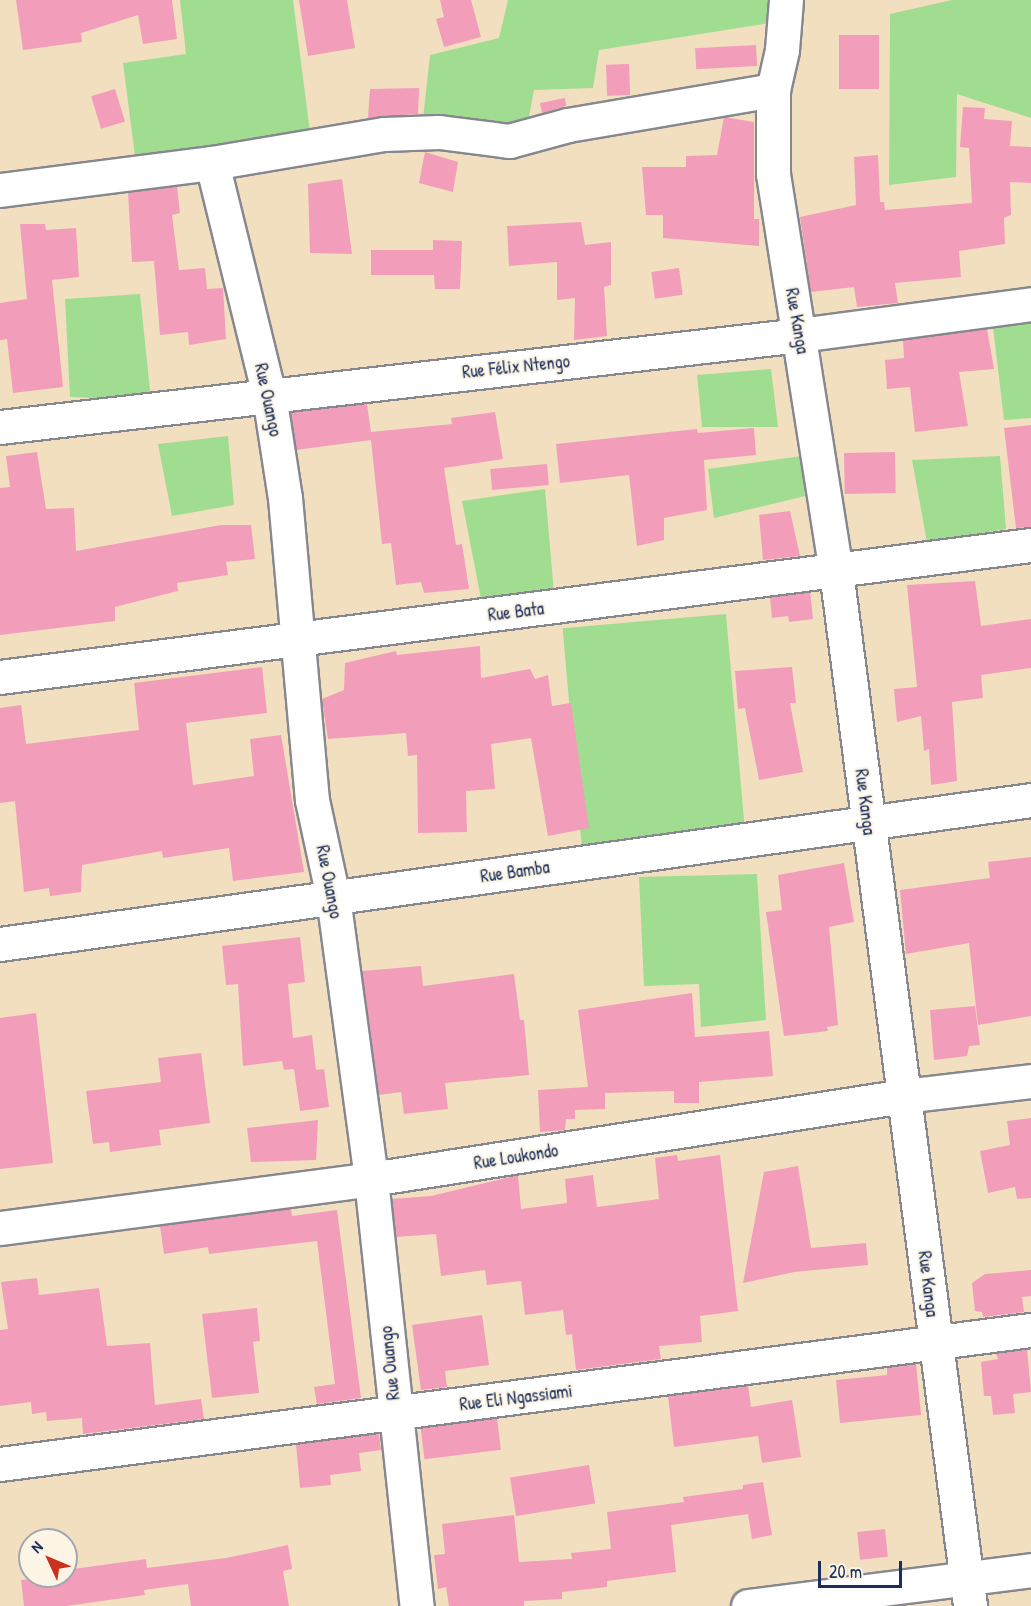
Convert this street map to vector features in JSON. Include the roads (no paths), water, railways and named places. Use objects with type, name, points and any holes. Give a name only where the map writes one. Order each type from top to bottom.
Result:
[{"type":"street","name":"Rue Kanga","points":[[786,0],[782,50],[773,90],[772,174],[800,335],[836,571],[968,1592]]},
{"type":"street","points":[[0,189],[212,163],[384,134],[439,132],[509,141],[568,125],[773,90]]},
{"type":"street","name":"Rue Ouango","points":[[212,163],[269,395],[285,498],[312,800],[333,897],[371,1179],[417,1606]]},
{"type":"street","name":"Rue Félix Ntengo","points":[[0,427],[800,335],[1031,304]]},
{"type":"street","name":"Rue Bata","points":[[0,677],[836,571],[1031,544]]},
{"type":"street","name":"Rue Bamba","points":[[0,944],[1031,800]]},
{"type":"street","name":"Rue Loukondo","points":[[0,1228],[371,1179],[904,1096],[1031,1081]]},
{"type":"street","name":"Rue Eli Ngassiami","points":[[0,1464],[1031,1330]]},
{"type":"street","points":[[748,1606],[968,1592],[1031,1570]]}]
